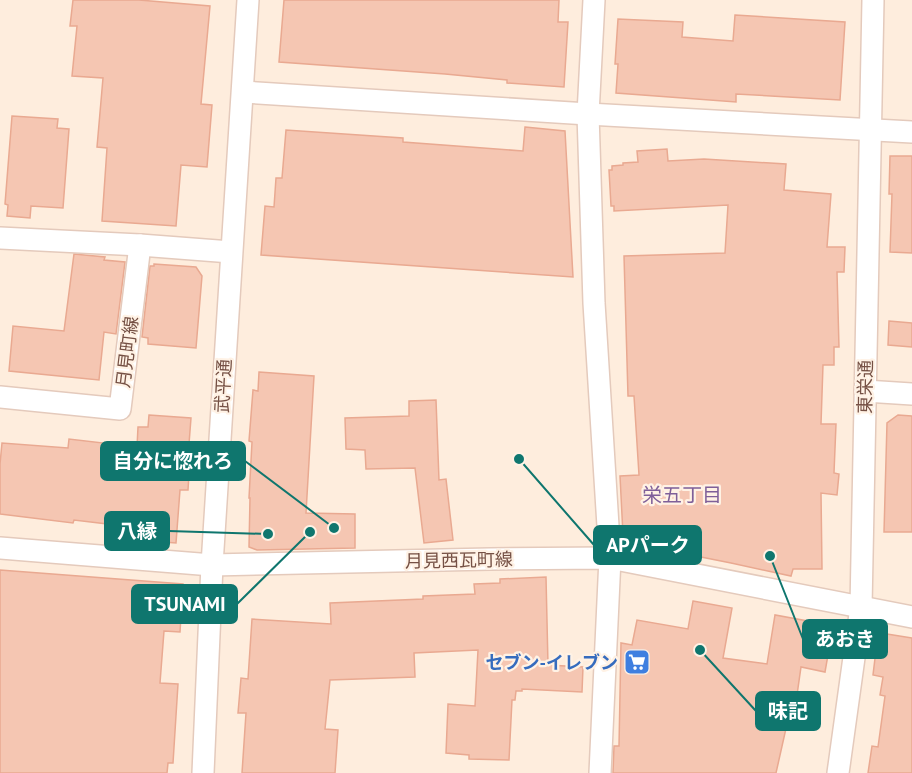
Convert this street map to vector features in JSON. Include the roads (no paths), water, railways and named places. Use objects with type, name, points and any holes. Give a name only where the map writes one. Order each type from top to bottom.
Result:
[{"type":"street","name":"武平通","points":[[203,773],[212,565],[248,0]]},
{"type":"street","points":[[594,0],[588,114],[594,303],[610,558],[600,773]]},
{"type":"street","name":"東栄通","points":[[838,773],[861,607],[873,0]]},
{"type":"street","points":[[243,92],[912,132]]},
{"type":"street","points":[[0,238],[231,252]]},
{"type":"street","name":"月見町線","points":[[0,396],[120,410],[140,245]]},
{"type":"street","points":[[865,391],[912,394]]},
{"type":"street","name":"月見西瓦町線","points":[[0,548],[212,565],[610,558],[912,617]]},
{"type":"place","name":"APパーク","points":[[519,459]]},
{"type":"place","name":"自分に惚れろ","points":[[334,528]]},
{"type":"place","name":"TSUNAMI","points":[[310,532]]},
{"type":"place","name":"八縁","points":[[268,534]]},
{"type":"place","name":"あおき","points":[[770,556]]},
{"type":"place","name":"味記","points":[[700,650]]},
{"type":"place","name":"セブン-イレブン","points":[[637,662]]},
{"type":"district","name":"栄五丁目","points":[[682,495]]}]
